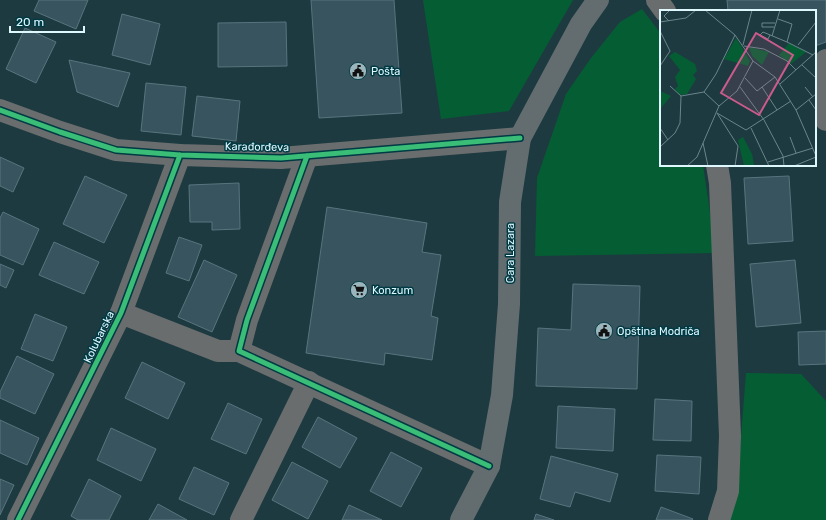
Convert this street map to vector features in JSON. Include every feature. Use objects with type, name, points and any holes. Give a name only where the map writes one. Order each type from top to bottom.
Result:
[{"type":"main road","name":"Cara Lazara","points":[[461,520],[489,466],[502,395],[509,304],[510,202],[520,138],[582,24],[598,0]]},
{"type":"street","points":[[657,0],[664,10]]},
{"type":"street","points":[[826,60],[823,74],[826,120]]},
{"type":"street","name":"Karađorđeva","points":[[0,110],[60,132],[116,150],[180,155],[281,158],[520,138]]},
{"type":"street","name":"Kolubarska","points":[[18,520],[122,314],[180,155]]},
{"type":"street","points":[[239,351],[247,320],[307,156]]},
{"type":"street","points":[[717,166],[720,183],[730,436],[728,491],[719,520]]},
{"type":"street","points":[[122,314],[218,351],[239,351],[489,466]]},
{"type":"street","points":[[241,520],[309,382]]},
{"type":"green space","points":[[423,0],[573,0],[509,111],[441,119]]},
{"type":"green space","points":[[642,9],[660,33],[660,166],[703,166],[716,253],[535,256],[537,178],[566,94],[591,58],[620,22]]},
{"type":"green space","points":[[746,373],[801,374],[826,401],[826,520],[729,520],[736,500]]},
{"type":"building","points":[[39,0],[88,0],[76,29],[34,11]]},
{"type":"building","points":[[311,0],[394,0],[402,113],[319,118]]},
{"type":"building","points":[[727,0],[826,0],[826,42],[816,46],[816,10],[728,10]]},
{"type":"building","points":[[122,14],[160,24],[150,65],[112,55]]},
{"type":"building","points":[[286,22],[287,66],[218,67],[218,23]]},
{"type":"building","points":[[25,28],[56,42],[36,83],[6,69]]},
{"type":"building","points":[[69,60],[130,73],[118,107],[77,92]]},
{"type":"building","points":[[146,83],[186,87],[181,135],[141,131]]},
{"type":"building","points":[[197,96],[240,101],[236,141],[192,136]]},
{"type":"building","points":[[0,157],[24,168],[13,192],[0,186]]},
{"type":"building","points":[[85,176],[127,195],[104,243],[63,224]]},
{"type":"building","points":[[789,176],[793,241],[748,244],[744,178]]},
{"type":"building","points":[[239,183],[240,229],[212,230],[212,222],[190,222],[189,185]]},
{"type":"building","points":[[327,207],[427,223],[422,252],[441,255],[431,316],[438,318],[432,360],[385,353],[384,365],[306,353]]},
{"type":"building","points":[[3,212],[39,229],[23,265],[0,255],[0,218]]},
{"type":"building","points":[[179,237],[202,245],[189,281],[166,273]]},
{"type":"building","points":[[54,242],[99,262],[84,294],[39,275]]},
{"type":"building","points":[[204,260],[237,275],[212,332],[178,317]]},
{"type":"building","points":[[795,260],[801,323],[756,327],[750,264]]},
{"type":"building","points":[[0,264],[14,270],[6,288],[0,285]]},
{"type":"building","points":[[573,284],[640,286],[637,389],[536,386],[538,328],[571,330]]},
{"type":"building","points":[[35,314],[67,327],[53,361],[21,349]]},
{"type":"building","points":[[826,331],[826,364],[799,365],[798,332]]},
{"type":"building","points":[[17,356],[54,374],[35,414],[0,398],[0,392]]},
{"type":"building","points":[[142,362],[185,383],[168,419],[125,398]]},
{"type":"building","points":[[655,399],[692,401],[691,441],[653,440]]},
{"type":"building","points":[[228,403],[262,419],[246,454],[211,439]]},
{"type":"building","points":[[558,406],[615,409],[613,451],[556,448]]},
{"type":"building","points":[[318,417],[357,438],[340,468],[302,447]]},
{"type":"building","points":[[0,420],[39,438],[27,465],[0,453]]},
{"type":"building","points":[[111,428],[156,449],[141,481],[97,460]]},
{"type":"building","points":[[391,452],[422,468],[401,507],[370,491]]},
{"type":"building","points":[[657,455],[701,457],[699,494],[655,491]]},
{"type":"building","points":[[551,456],[618,474],[610,502],[575,492],[570,507],[540,499]]},
{"type":"building","points":[[292,462],[328,481],[308,519],[272,500]]},
{"type":"building","points":[[194,467],[229,483],[214,515],[179,499]]},
{"type":"building","points":[[0,479],[14,485],[0,515]]},
{"type":"building","points":[[89,479],[121,496],[109,520],[78,520],[71,516]]},
{"type":"building","points":[[158,504],[187,520],[149,520]]},
{"type":"building","points":[[349,505],[382,520],[342,520]]},
{"type":"building","points":[[661,507],[693,519],[656,520]]},
{"type":"building","points":[[536,514],[554,520],[534,520]]},
{"type":"cycle path","points":[[0,110],[60,132],[116,150],[180,155],[281,158],[520,138]]},
{"type":"cycle path","points":[[18,520],[121,313],[180,155]]},
{"type":"cycle path","points":[[307,156],[247,320],[239,351],[489,466]]},
{"type":"place","name":"Pošta","points":[[358,71]]},
{"type":"place","name":"Konzum","points":[[359,290]]},
{"type":"place","name":"Opština Modriča","points":[[604,331]]}]
